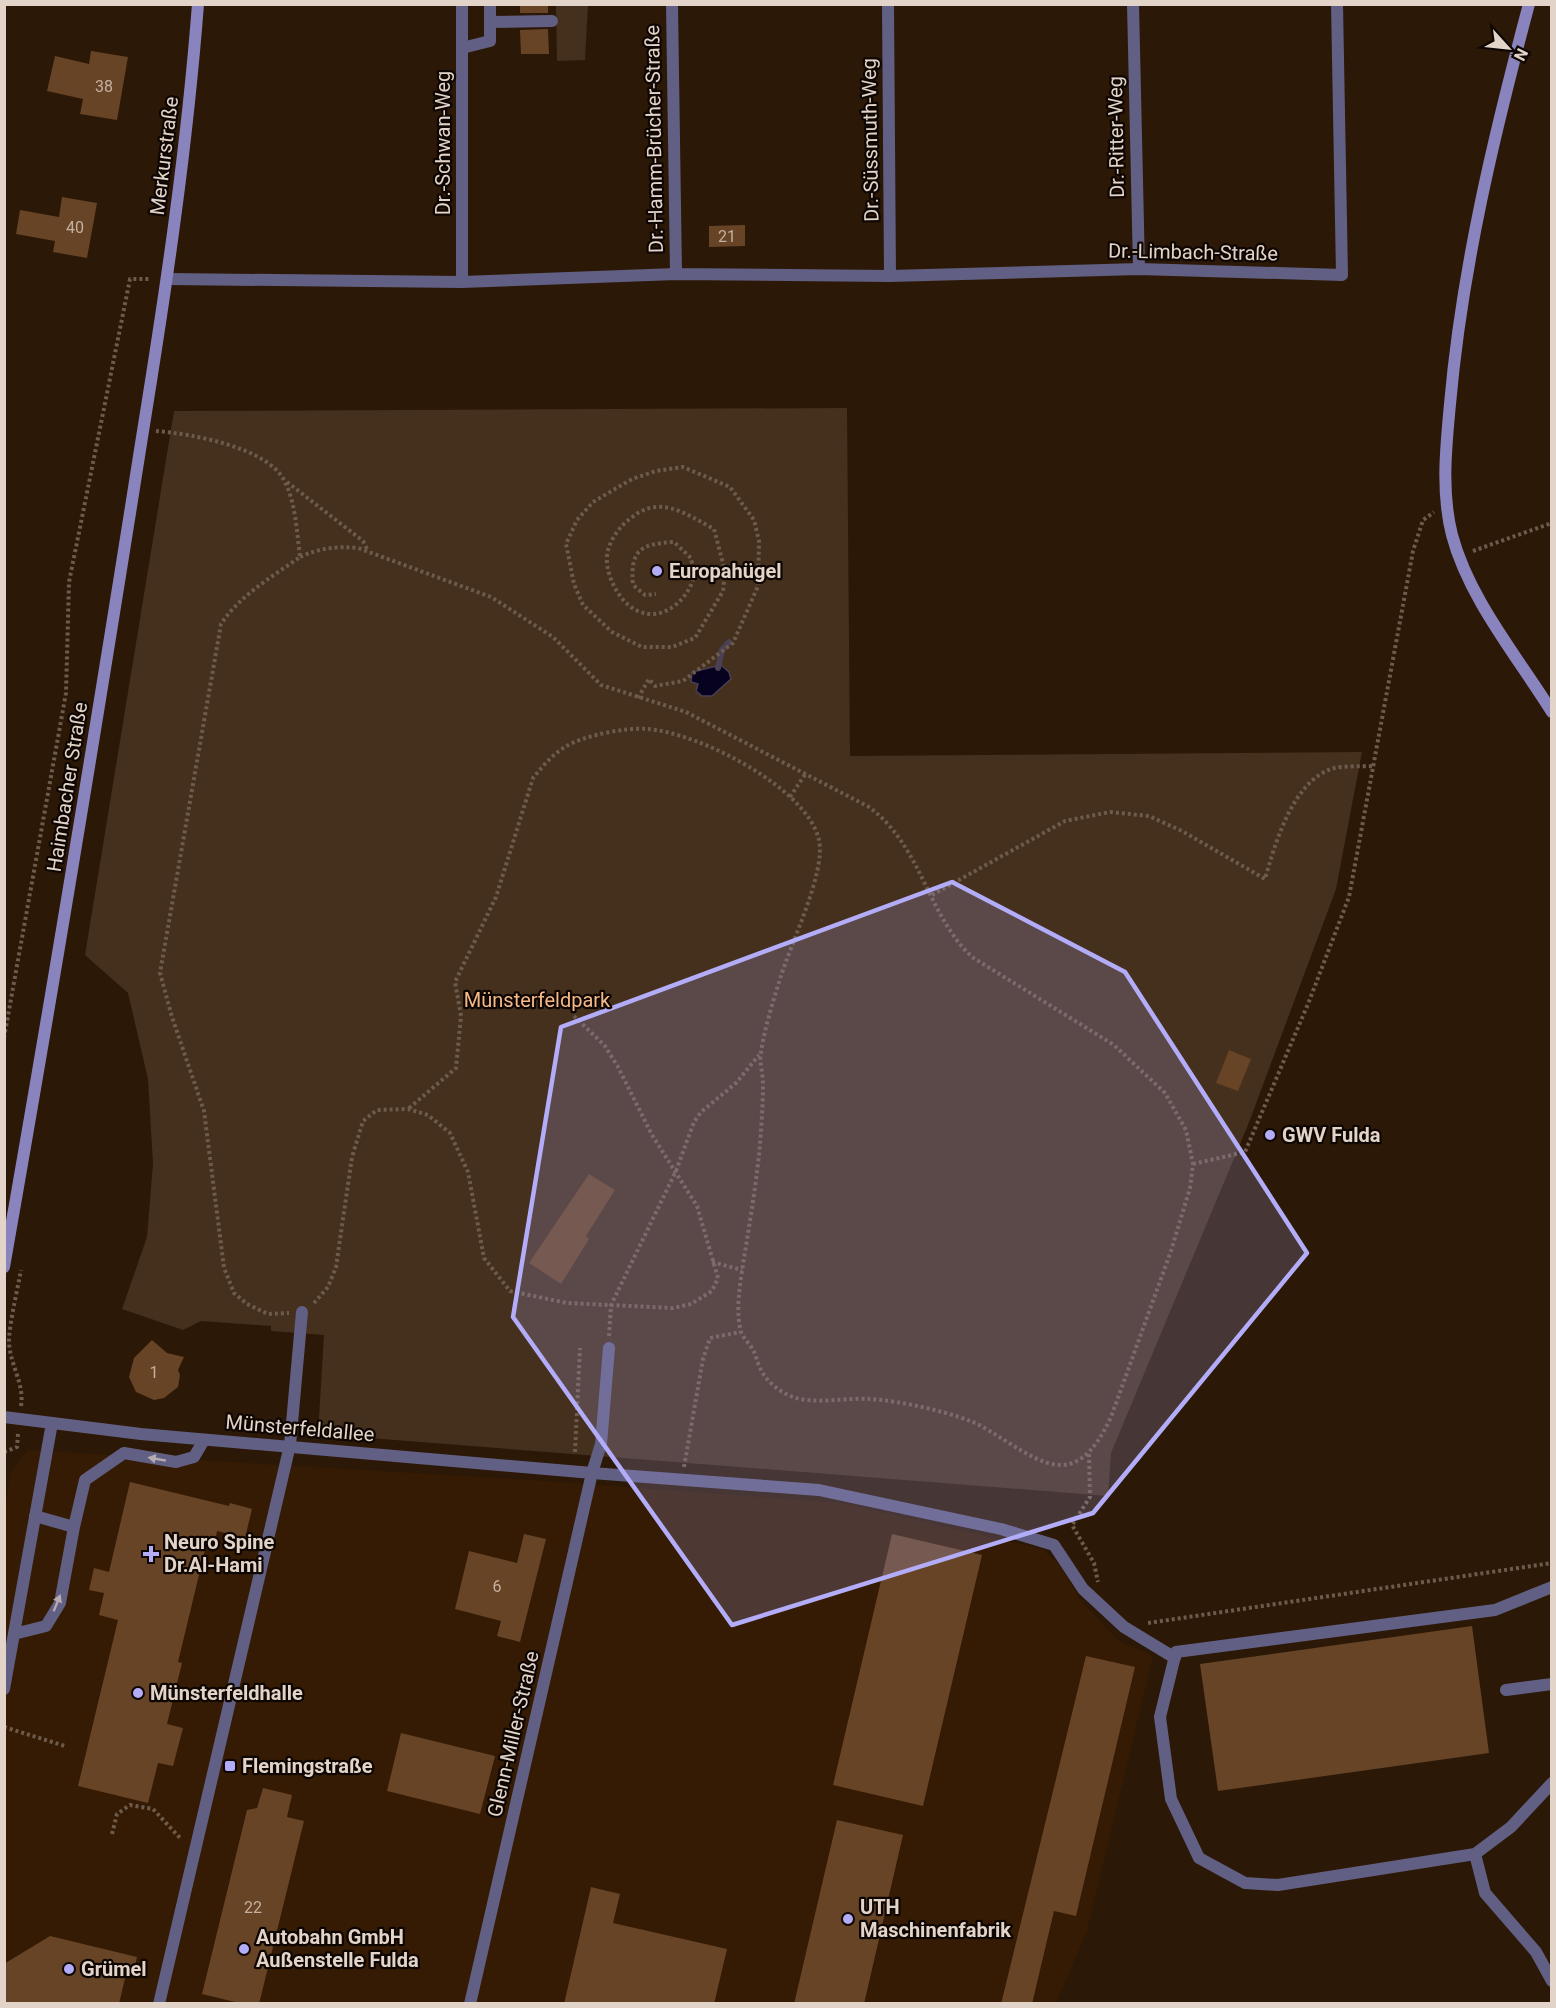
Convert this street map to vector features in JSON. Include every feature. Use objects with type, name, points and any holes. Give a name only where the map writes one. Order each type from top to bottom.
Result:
[{"type":"main road","name":"Merkurstraße","points":[[164,312],[191,106],[198,4]]},
{"type":"main road","points":[[1529,4],[1486,176],[1470,255],[1452,381],[1445,470],[1446,503],[1458,556],[1483,604],[1551,712]]},
{"type":"main road","name":"Haimbacher Straße","points":[[4,1267],[102,695],[164,312]]},
{"type":"street","name":"Dr.-Schwan-Weg","points":[[462,4],[462,282]]},
{"type":"street","points":[[462,48],[490,41],[490,4]]},
{"type":"street","name":"Dr.-Hamm-Brücher-Straße","points":[[672,4],[676,274]]},
{"type":"street","name":"Dr.-Süssmuth-Weg","points":[[888,4],[890,276]]},
{"type":"street","name":"Dr.-Ritter-Weg","points":[[1133,4],[1139,269]]},
{"type":"street","name":"Dr.-Limbach-Straße","points":[[169,279],[462,282],[676,274],[890,276],[1139,269],[1342,274],[1336,4]]},
{"type":"street","points":[[491,22],[552,21]]},
{"type":"street","points":[[159,2004],[290,1445],[302,1312]]},
{"type":"street","name":"Glenn-Miller-Straße","points":[[470,2004],[592,1473],[601,1444],[609,1348]]},
{"type":"street","name":"Münsterfeldallee","points":[[4,1417],[204,1440],[290,1445],[592,1473],[819,1490],[1001,1529],[1054,1545],[1083,1589],[1124,1627],[1175,1658]]},
{"type":"street","points":[[4,1689],[52,1422]]},
{"type":"street","points":[[14,1634],[46,1626],[60,1602],[74,1527],[86,1480],[124,1453],[176,1462],[194,1457],[204,1440]]},
{"type":"street","points":[[35,1516],[74,1527]]},
{"type":"street","points":[[1551,1587],[1496,1610],[1176,1652],[1160,1717],[1171,1798],[1199,1858],[1245,1883],[1278,1885],[1475,1854],[1511,1827],[1551,1783]]},
{"type":"street","points":[[1506,1690],[1551,1683]]},
{"type":"street","points":[[1475,1854],[1485,1893],[1536,1952],[1551,1981]]},
{"type":"path","points":[[4,1038],[66,693],[69,582],[130,279]]},
{"type":"path","points":[[143,431],[230,444],[251,453],[363,541],[368,551]]},
{"type":"path","points":[[638,698],[649,680],[656,686],[683,681],[733,643],[744,621],[758,586],[759,541],[754,520],[730,487],[683,468],[656,471],[632,479],[593,502],[577,520],[566,544],[574,584],[583,605],[612,632],[642,647],[672,647],[695,638],[710,616],[723,591],[725,571],[714,530],[674,507],[654,507],[637,512],[622,525],[608,549],[609,574],[618,593],[635,610],[655,614],[670,610],[683,597],[694,578],[691,558],[674,542],[650,544],[638,551],[632,567],[633,585],[645,595],[656,594]]},
{"type":"path","points":[[286,482],[296,524],[300,557]]},
{"type":"path","points":[[1193,1164],[1245,1152],[1308,1004],[1349,897],[1413,551],[1423,520],[1446,503]]},
{"type":"path","points":[[1458,556],[1551,523]]},
{"type":"path","points":[[408,1109],[456,1068],[461,1016],[455,982],[496,897],[533,778],[544,764],[566,746],[603,734],[645,728],[714,747],[742,762],[790,797],[810,819],[819,841],[819,865],[781,976],[760,1055],[764,1081],[759,1155],[738,1303],[740,1332],[754,1350],[759,1367],[771,1384],[794,1398],[870,1399],[947,1415],[979,1424],[1029,1456],[1051,1465],[1064,1466],[1089,1454],[1100,1440],[1111,1417],[1171,1251],[1190,1188],[1193,1164],[1186,1130],[1165,1093],[1114,1045],[972,957],[957,943],[900,837],[888,821],[869,807],[686,712],[601,685],[553,637],[491,597],[368,551],[336,546],[319,549],[300,557],[247,595],[229,612],[221,624],[160,972],[172,1017],[204,1111],[224,1268],[234,1293],[247,1304],[268,1314],[302,1312],[328,1287],[336,1267],[352,1157],[363,1121],[377,1110],[408,1109],[428,1115],[450,1133],[468,1172],[484,1257],[510,1291],[567,1303],[673,1308],[691,1305],[712,1291],[718,1278],[697,1206],[652,1135],[605,1046],[572,1014]]},
{"type":"path","points":[[932,895],[1065,820],[1110,812],[1149,816],[1174,827],[1265,879],[1277,838],[1286,818],[1311,782],[1331,770],[1373,766]]},
{"type":"path","points":[[790,797],[806,773]]},
{"type":"path","points":[[609,1348],[611,1305],[676,1171],[694,1122],[701,1112],[736,1083],[760,1055]]},
{"type":"path","points":[[712,1262],[742,1270]]},
{"type":"path","points":[[682,1480],[703,1359],[710,1338],[740,1332]]},
{"type":"path","points":[[9,1338],[11,1360],[23,1395]]},
{"type":"path","points":[[575,1452],[580,1348]]},
{"type":"path","points":[[4,1452],[17,1447],[17,1441]]},
{"type":"path","points":[[1089,1454],[1090,1497],[1072,1525],[1094,1563],[1098,1581],[1094,1599]]},
{"type":"path","points":[[1124,1627],[1551,1563]]},
{"type":"path","points":[[4,1727],[65,1746]]},
{"type":"path","points":[[112,1834],[117,1814],[130,1805],[153,1809],[182,1839]]},
{"type":"highlighted area","points":[[952,882],[1125,972],[1307,1253],[1093,1513],[732,1625],[513,1317],[561,1027]]},
{"type":"shaded area","points":[[721,665],[729,672],[731,679],[712,696],[702,696],[696,691],[698,684],[691,682],[692,672]]},
{"type":"shaded area","points":[[28,1450],[531,1480],[841,1503],[1042,1549],[1060,1565],[1081,1601],[1119,1641],[1153,1656],[1087,1931],[1056,2003],[5,2004],[5,1510],[10,1473]]},
{"type":"green space","points":[[556,5],[588,5],[585,60],[557,61]]},
{"type":"green space","name":"Münsterfeldpark","points":[[847,408],[850,756],[1362,752],[1336,889],[1248,1125],[1111,1453],[1108,1496],[318,1434],[324,1335],[271,1331],[271,1326],[201,1321],[183,1330],[122,1309],[147,1237],[153,1164],[148,1079],[128,993],[85,955],[174,411]]},
{"type":"building","points":[[520,4],[548,4],[548,13],[520,13]]},
{"type":"building","points":[[548,29],[549,54],[521,54],[520,30]]},
{"type":"building","points":[[91,51],[128,57],[117,120],[80,114],[83,99],[47,91],[55,56],[89,64]]},
{"type":"building","points":[[62,197],[97,203],[87,258],[53,252],[55,241],[16,234],[20,210],[59,217]]},
{"type":"building","points":[[745,225],[745,246],[709,247],[709,226]]},
{"type":"building","points":[[1229,1050],[1251,1059],[1238,1091],[1216,1083]]},
{"type":"building","points":[[589,1174],[615,1190],[586,1236],[589,1239],[561,1284],[529,1263]]},
{"type":"building","points":[[152,1340],[167,1353],[184,1357],[178,1370],[180,1375],[178,1387],[164,1398],[154,1400],[136,1392],[129,1377],[134,1358]]},
{"type":"building","points":[[130,1482],[229,1506],[230,1503],[252,1509],[245,1538],[217,1531],[214,1548],[206,1546],[178,1662],[182,1663],[167,1724],[183,1728],[173,1766],[158,1763],[148,1803],[78,1786],[118,1620],[99,1615],[104,1593],[89,1590],[94,1568],[109,1572]]},
{"type":"building","points":[[524,1534],[546,1539],[520,1642],[497,1636],[501,1621],[455,1609],[469,1551],[517,1563]]},
{"type":"building","points":[[892,1534],[982,1555],[923,1806],[833,1785]]},
{"type":"building","points":[[1472,1626],[1489,1753],[1218,1791],[1200,1664]]},
{"type":"building","points":[[1086,1656],[1135,1667],[1076,1916],[1054,1911],[1032,2004],[1001,2004]]},
{"type":"building","points":[[401,1733],[495,1756],[480,1814],[387,1791]]},
{"type":"building","points":[[263,1788],[292,1795],[287,1817],[304,1821],[259,2004],[243,2004],[202,1994],[247,1810],[257,1808]]},
{"type":"building","name":"UTH Maschinenfabrik","points":[[837,1820],[903,1835],[864,2004],[794,2004]]},
{"type":"building","points":[[591,1887],[620,1894],[613,1923],[727,1949],[714,2004],[564,2004]]},
{"type":"building","name":"Grümel","points":[[50,1936],[137,1957],[133,1976],[126,1974],[119,2004],[4,2004],[4,1964]]},
{"type":"waterway","points":[[718,668],[722,650],[729,642]]},
{"type":"place","name":"Europahügel","points":[[657,571]]},
{"type":"place","name":"GWV Fulda","points":[[1270,1135]]},
{"type":"place","name":"Neuro Spine Dr.Al-Hami","points":[[151,1554]]},
{"type":"place","name":"Münsterfeldhalle","points":[[138,1693]]},
{"type":"place","name":"Flemingstraße","points":[[230,1766]]},
{"type":"place","name":"UTH Maschinenfabrik","points":[[848,1919]]},
{"type":"place","name":"Autobahn GmbH Außenstelle Fulda","points":[[244,1949]]},
{"type":"place","name":"Grümel","points":[[69,1969]]}]
